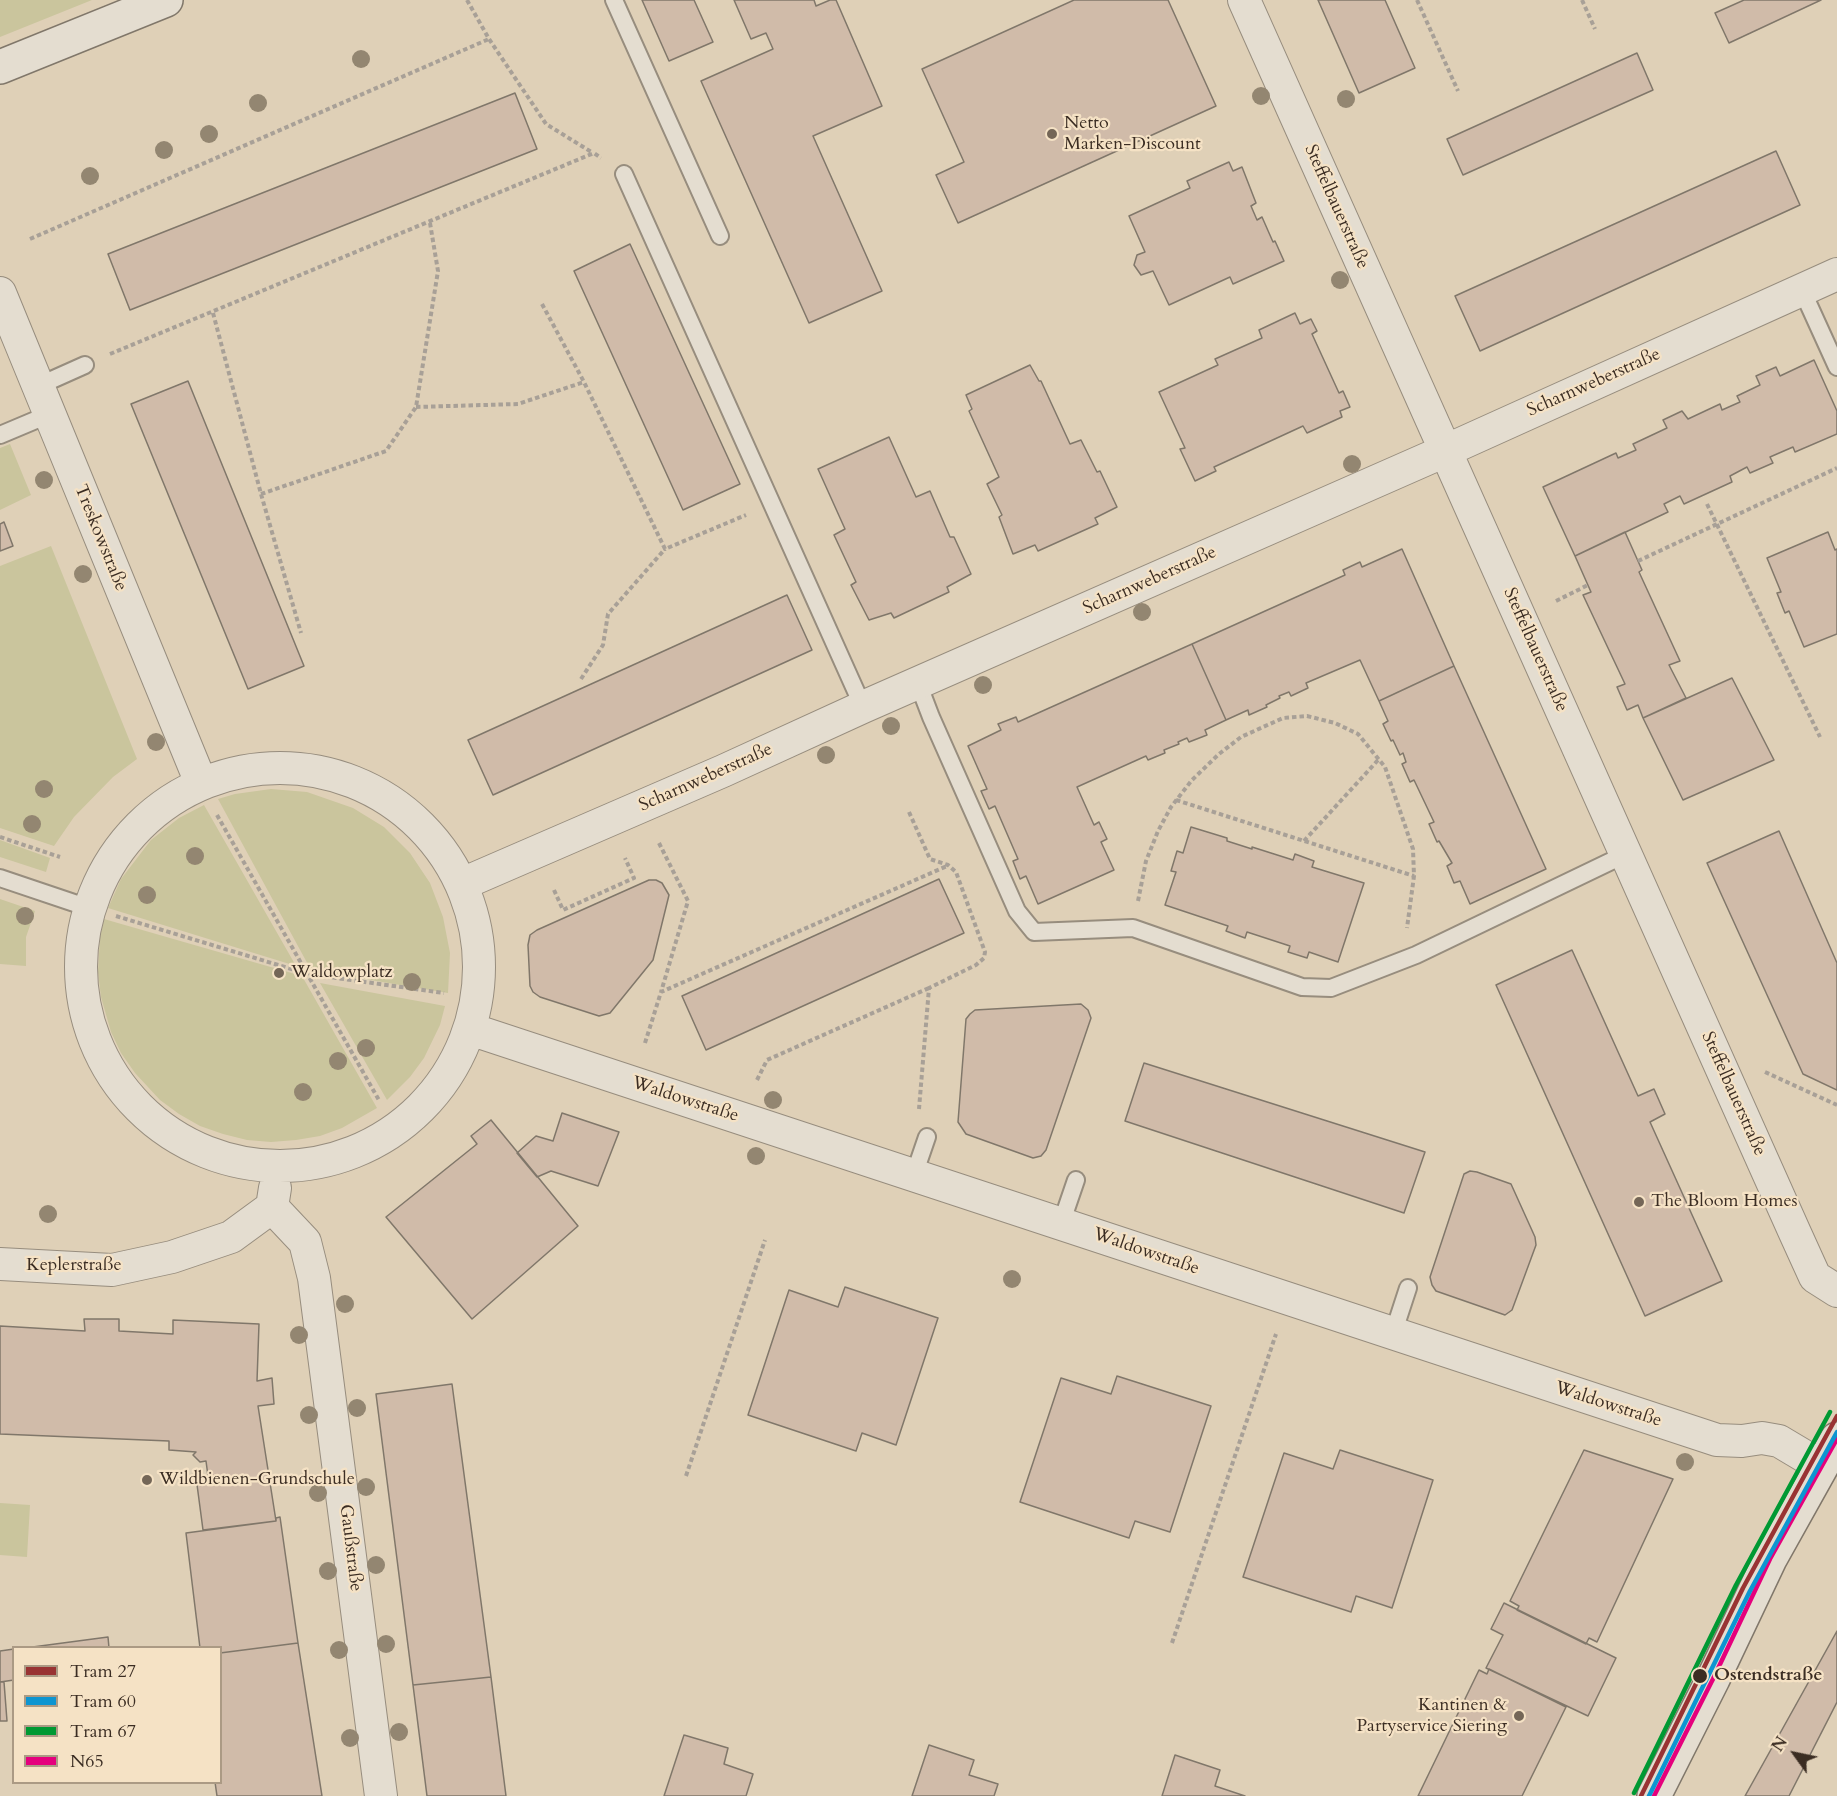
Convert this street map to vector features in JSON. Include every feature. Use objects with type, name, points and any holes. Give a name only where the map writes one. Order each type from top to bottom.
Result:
[{"type":"street","points":[[0,67],[166,0]]},
{"type":"street","name":"Steffelbauerstraße","points":[[1244,0],[1815,1277],[1837,1291]]},
{"type":"street","name":"Scharnweberstraße","points":[[462,884],[723,771],[1837,274]]},
{"type":"street","name":"Treskowstraße","points":[[0,293],[201,783]]},
{"type":"street","points":[[282,768],[302,768],[352,780],[398,805],[435,840],[462,884],[476,925],[479,959],[477,998],[470,1029],[443,1082],[422,1108],[396,1129],[369,1145],[340,1157],[311,1164],[280,1166],[243,1163],[197,1148],[174,1136],[144,1113],[119,1086],[100,1054],[87,1019],[81,982],[81,942],[89,908],[103,874],[145,819],[165,804],[201,783],[251,769],[282,768]]},
{"type":"street","name":"Waldowstraße","points":[[470,1029],[1717,1440],[1742,1442],[1762,1438],[1829,1452]]},
{"type":"street","points":[[272,1207],[280,1166]]},
{"type":"street","name":"Keplerstraße","points":[[0,1264],[112,1270],[172,1257],[231,1237],[272,1207]]},
{"type":"street","name":"Gaußstraße","points":[[272,1207],[305,1242],[314,1278],[381,1796]]},
{"type":"street","points":[[1654,1796],[1770,1558],[1829,1452]]},
{"type":"lane","points":[[614,0],[720,236]]},
{"type":"lane","points":[[624,174],[863,707]]},
{"type":"lane","points":[[1802,290],[1837,367]]},
{"type":"lane","points":[[38,386],[85,365]]},
{"type":"lane","points":[[0,435],[50,414]]},
{"type":"lane","points":[[918,683],[1017,911],[1034,932],[1133,928],[1302,987],[1331,988],[1416,955],[1626,854]]},
{"type":"lane","points":[[0,878],[89,908]]},
{"type":"lane","points":[[914,1175],[927,1137]]},
{"type":"lane","points":[[1061,1224],[1076,1180]]},
{"type":"lane","points":[[1393,1334],[1408,1288]]},
{"type":"path","points":[[467,0],[489,39],[546,124],[624,174]]},
{"type":"path","points":[[1417,0],[1458,91]]},
{"type":"path","points":[[1582,0],[1595,29]]},
{"type":"path","points":[[30,239],[489,39]]},
{"type":"path","points":[[85,365],[594,153]]},
{"type":"path","points":[[261,494],[386,450],[416,407],[438,271],[430,223]]},
{"type":"path","points":[[542,304],[584,382],[665,549]]},
{"type":"path","points":[[213,313],[301,633]]},
{"type":"path","points":[[416,407],[518,404],[584,382]]},
{"type":"path","points":[[1638,561],[1837,468]]},
{"type":"path","points":[[581,679],[603,645],[608,614],[665,549],[772,504]]},
{"type":"path","points":[[1707,504],[1820,737]]},
{"type":"path","points":[[1556,601],[1588,585]]},
{"type":"path","points":[[1133,928],[1146,861],[1158,831],[1176,800],[1192,780],[1241,737],[1283,718],[1307,716],[1335,723],[1358,734],[1385,767],[1413,849],[1414,876],[1406,938],[1416,955]]},
{"type":"path","points":[[1304,841],[1379,759]]},
{"type":"path","points":[[201,783],[380,1101]]},
{"type":"path","points":[[1176,800],[1414,876]]},
{"type":"path","points":[[757,1080],[767,1060],[929,988],[976,965],[984,958],[985,952],[956,872],[948,865],[930,859],[909,812]]},
{"type":"path","points":[[0,837],[60,857]]},
{"type":"path","points":[[645,1043],[688,901],[659,843]]},
{"type":"path","points":[[554,890],[564,910],[634,878],[625,858]]},
{"type":"path","points":[[661,992],[948,865]]},
{"type":"path","points":[[89,908],[308,974],[444,993]]},
{"type":"path","points":[[919,1115],[929,988]]},
{"type":"path","points":[[1766,1072],[1837,1105]]},
{"type":"path","points":[[686,1476],[765,1240]]},
{"type":"path","points":[[1172,1643],[1277,1333]]},
{"type":"shaded area","points":[[0,0],[92,0],[0,37]]},
{"type":"shaded area","points":[[10,444],[31,495],[0,510],[0,448]]},
{"type":"shaded area","points":[[51,546],[137,759],[113,777],[74,817],[54,846],[0,828],[0,566]]},
{"type":"shaded area","points":[[271,789],[307,792],[353,808],[384,827],[410,853],[430,883],[443,917],[450,953],[448,993],[311,970],[218,799]]},
{"type":"shaded area","points":[[204,805],[296,966],[108,908],[121,879],[151,840],[179,818]]},
{"type":"shaded area","points":[[0,840],[50,858],[46,872],[0,857]]},
{"type":"shaded area","points":[[0,899],[35,911],[26,937],[26,966],[0,964]]},
{"type":"shaded area","points":[[104,919],[302,976],[377,1108],[342,1128],[320,1136],[271,1142],[247,1140],[223,1134],[200,1126],[179,1114],[160,1100],[135,1073],[121,1053],[111,1032],[101,997],[98,972],[100,936]]},
{"type":"shaded area","points":[[320,983],[445,1006],[440,1025],[424,1058],[410,1077],[387,1100]]},
{"type":"shaded area","points":[[0,1503],[30,1505],[27,1557],[0,1555]]},
{"type":"building","points":[[642,0],[694,0],[713,42],[669,61]]},
{"type":"building","points":[[734,0],[814,0],[816,6],[836,0],[882,106],[813,136],[882,291],[809,323],[701,81],[773,49],[766,33],[751,39]]},
{"type":"building","name":"Netto Marken-Discount","points":[[1074,0],[1168,0],[1216,106],[958,223],[936,175],[964,162],[922,69]]},
{"type":"building","points":[[1318,0],[1385,0],[1415,68],[1359,93]]},
{"type":"building","points":[[1744,0],[1821,0],[1729,43],[1715,13]]},
{"type":"building","points":[[1637,53],[1653,90],[1463,175],[1447,139]]},
{"type":"building","points":[[515,93],[537,149],[130,310],[108,254]]},
{"type":"building","points":[[1776,151],[1800,205],[1480,351],[1455,296]]},
{"type":"building","points":[[1229,162],[1233,171],[1242,167],[1256,203],[1251,206],[1257,220],[1262,217],[1284,261],[1233,284],[1230,277],[1169,305],[1153,271],[1141,275],[1134,265],[1137,255],[1145,252],[1129,216],[1190,188],[1187,181]]},
{"type":"building","points":[[630,244],[740,484],[683,510],[574,271]]},
{"type":"building","points":[[1295,313],[1300,324],[1311,319],[1317,331],[1312,334],[1339,393],[1343,391],[1350,407],[1340,411],[1342,417],[1307,433],[1303,426],[1214,467],[1216,471],[1195,481],[1180,449],[1185,448],[1159,392],[1218,365],[1215,359],[1262,338],[1259,330]]},
{"type":"building","points":[[1814,360],[1837,411],[1837,434],[1795,452],[1793,447],[1770,457],[1773,463],[1750,473],[1747,467],[1730,476],[1732,482],[1684,504],[1680,496],[1664,504],[1668,512],[1575,556],[1543,487],[1616,453],[1618,458],[1636,450],[1633,444],[1667,428],[1663,420],[1682,411],[1688,419],[1720,404],[1722,410],[1740,402],[1737,396],[1760,385],[1756,376],[1776,367],[1780,376]]},
{"type":"building","points":[[1030,365],[1041,381],[1070,444],[1081,440],[1097,472],[1100,471],[1117,507],[1095,518],[1098,524],[1038,551],[1035,545],[1013,554],[999,517],[1002,515],[987,484],[999,477],[969,411],[972,409],[966,395]]},
{"type":"building","points":[[188,381],[304,666],[248,689],[131,404]]},
{"type":"building","points":[[889,437],[916,497],[930,491],[950,537],[954,537],[971,574],[947,587],[949,592],[894,618],[891,613],[869,620],[851,585],[856,582],[834,535],[845,529],[818,469]]},
{"type":"building","points":[[4,522],[13,546],[0,551],[0,524]]},
{"type":"building","points":[[1625,532],[1642,570],[1639,572],[1680,661],[1669,665],[1686,698],[1643,718],[1638,705],[1627,710],[1617,687],[1625,684],[1583,595],[1591,592],[1575,556]]},
{"type":"building","points":[[1828,532],[1835,550],[1837,549],[1837,634],[1804,647],[1789,611],[1785,613],[1777,593],[1781,592],[1767,558]]},
{"type":"building","points":[[1402,549],[1454,666],[1379,701],[1360,660],[1306,683],[1308,688],[1291,696],[1289,692],[1279,696],[1280,698],[1266,705],[1267,707],[1249,715],[1248,710],[1226,720],[1192,644],[1345,575],[1343,570],[1360,562],[1362,567]]},
{"type":"building","points":[[787,595],[812,650],[493,795],[468,740]]},
{"type":"building","points":[[1192,644],[1226,720],[1205,730],[1207,735],[1189,742],[1187,738],[1164,750],[1165,753],[1148,760],[1146,756],[1077,787],[1094,825],[1099,822],[1107,839],[1101,842],[1114,870],[1038,904],[1026,876],[1020,879],[1013,861],[1018,859],[995,806],[989,809],[981,791],[987,789],[968,746],[1001,730],[998,724],[1016,717],[1018,722]]},
{"type":"building","points":[[1454,666],[1546,869],[1470,904],[1460,881],[1454,883],[1447,866],[1452,863],[1439,841],[1437,842],[1429,824],[1434,822],[1414,780],[1410,782],[1402,764],[1406,762],[1403,753],[1400,755],[1383,724],[1388,721],[1379,701]]},
{"type":"building","points":[[1732,678],[1774,760],[1683,800],[1643,718]]},
{"type":"building","points":[[1191,827],[1227,838],[1227,841],[1293,860],[1295,854],[1314,861],[1312,867],[1364,883],[1338,962],[1309,952],[1307,958],[1288,952],[1290,946],[1247,932],[1245,938],[1226,931],[1228,926],[1165,905],[1176,872],[1171,871],[1177,851],[1183,853]]},
{"type":"building","points":[[1779,831],[1837,963],[1837,1090],[1803,1074],[1707,863]]},
{"type":"building","points":[[939,879],[964,933],[706,1050],[682,996]]},
{"type":"building","points":[[649,880],[662,883],[669,895],[653,960],[610,1013],[599,1016],[540,997],[533,992],[530,986],[528,945],[530,935]]},
{"type":"building","name":"The Bloom Homes","points":[[1572,950],[1638,1096],[1654,1089],[1665,1114],[1650,1122],[1722,1281],[1645,1316],[1496,985]]},
{"type":"building","points":[[1081,1004],[1088,1010],[1091,1018],[1046,1150],[1041,1156],[1033,1158],[966,1134],[958,1122],[966,1019],[970,1014],[975,1010]]},
{"type":"building","points":[[1144,1063],[1425,1152],[1404,1213],[1125,1121]]},
{"type":"building","points":[[562,1113],[619,1132],[598,1186],[551,1171],[537,1177],[517,1153],[536,1136],[553,1141]]},
{"type":"building","points":[[491,1120],[578,1226],[472,1319],[386,1217],[477,1144],[471,1136]]},
{"type":"building","points":[[1470,1171],[1511,1184],[1535,1237],[1536,1245],[1512,1310],[1505,1315],[1436,1291],[1430,1277],[1464,1174]]},
{"type":"building","points":[[845,1287],[938,1318],[896,1445],[862,1433],[856,1451],[748,1415],[789,1290],[838,1307]]},
{"type":"building","points":[[84,1319],[119,1319],[119,1331],[173,1334],[173,1320],[259,1324],[257,1381],[272,1378],[274,1404],[258,1406],[276,1521],[203,1530],[196,1477],[208,1476],[206,1461],[200,1462],[193,1455],[196,1452],[169,1450],[169,1441],[0,1434],[0,1326],[85,1331]]},
{"type":"building","points":[[1117,1376],[1211,1406],[1170,1532],[1135,1521],[1129,1538],[1020,1502],[1061,1378],[1111,1394]]},
{"type":"building","points":[[452,1384],[491,1677],[413,1685],[376,1394]]},
{"type":"building","points":[[1340,1450],[1433,1480],[1392,1608],[1356,1596],[1351,1612],[1243,1577],[1284,1453],[1333,1469]]},
{"type":"building","points":[[1584,1450],[1673,1479],[1597,1642],[1589,1638],[1586,1644],[1517,1610],[1519,1606],[1510,1601]]},
{"type":"building","points":[[280,1517],[298,1643],[222,1653],[222,1646],[200,1646],[186,1533],[276,1521],[276,1518]]},
{"type":"building","points":[[1504,1603],[1616,1658],[1588,1716],[1486,1668],[1503,1635],[1491,1629]]},
{"type":"building","points":[[1837,1631],[1837,1702],[1789,1796],[1745,1796]]},
{"type":"building","points":[[108,1637],[109,1646],[40,1646]]},
{"type":"building","points":[[298,1643],[322,1796],[217,1796],[215,1784],[222,1784],[222,1653]]},
{"type":"building","points":[[12,1649],[12,1680],[0,1682],[0,1651]]},
{"type":"building","points":[[1489,1669],[1566,1707],[1522,1796],[1418,1796],[1479,1670],[1487,1674]]},
{"type":"building","points":[[491,1677],[506,1796],[427,1796],[413,1685]]},
{"type":"building","points":[[0,1682],[4,1682],[7,1721],[0,1721]]},
{"type":"building","points":[[684,1735],[728,1748],[724,1764],[753,1774],[746,1796],[664,1796]]},
{"type":"building","points":[[929,1745],[974,1760],[969,1775],[998,1784],[994,1796],[912,1796]]},
{"type":"building","points":[[1175,1755],[1220,1770],[1215,1786],[1245,1796],[1162,1796]]},
{"type":"tram line","name":"67","points":[[1634,1793],[1736,1585],[1830,1412]]},
{"type":"tram line","name":"27","points":[[1641,1796],[1743,1588],[1837,1416]]},
{"type":"tram line","name":"60","points":[[1649,1796],[1750,1591],[1837,1432]]},
{"type":"transit line","name":"N65","points":[[1654,1796],[1770,1559],[1837,1439]]},
{"type":"place","name":"Netto Marken-Discount","points":[[1052,134]]},
{"type":"place","name":"Waldowplatz","points":[[279,973]]},
{"type":"place","name":"The Bloom Homes","points":[[1639,1202]]},
{"type":"place","name":"Wildbienen-Grundschule","points":[[147,1480]]},
{"type":"place","name":"Ostendstraße","points":[[1700,1676]]},
{"type":"place","name":"Kantinen & Partyservice Siering","points":[[1519,1716]]}]
